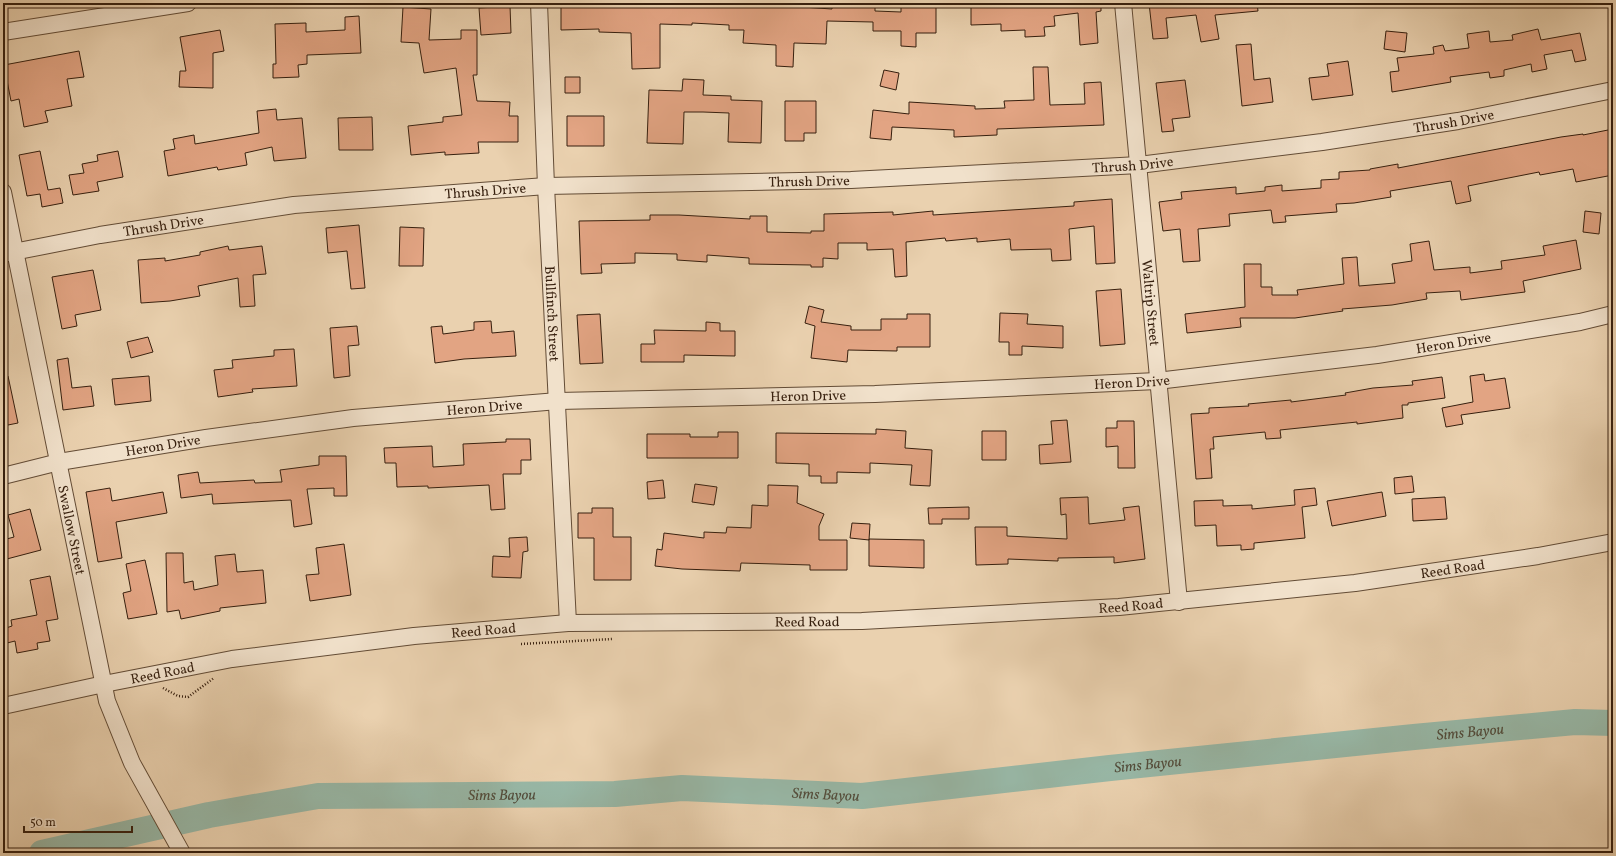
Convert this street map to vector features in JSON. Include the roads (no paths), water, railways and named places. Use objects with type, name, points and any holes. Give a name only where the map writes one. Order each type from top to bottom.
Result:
[{"type":"street","points":[[3,32],[188,3]]},
{"type":"street","name":"Bullfinch Street","points":[[539,3],[546,186],[568,624]]},
{"type":"street","name":"Waltrip Street","points":[[1123,3],[1139,164],[1157,381],[1179,602]]},
{"type":"street","name":"Thrush Drive","points":[[9,252],[100,235],[294,205],[546,186],[851,180],[1139,164],[1322,142],[1451,123],[1613,90]]},
{"type":"street","name":"Swallow Street","points":[[3,192],[9,252],[59,462],[109,705],[132,763],[182,853]]},
{"type":"street","name":"Heron Drive","points":[[3,476],[59,462],[206,438],[353,418],[558,401],[875,394],[1157,381],[1377,355],[1580,322],[1613,314]]},
{"type":"street","name":"Reed Road","points":[[3,706],[104,684],[232,659],[414,636],[568,624],[862,621],[1119,607],[1354,583],[1538,556],[1613,542]]},
{"type":"waterway","name":"Sims Bayou","points":[[42,853],[209,815],[318,796],[615,794],[682,788],[862,796],[1110,768],[1414,737],[1575,722],[1613,723]]}]
